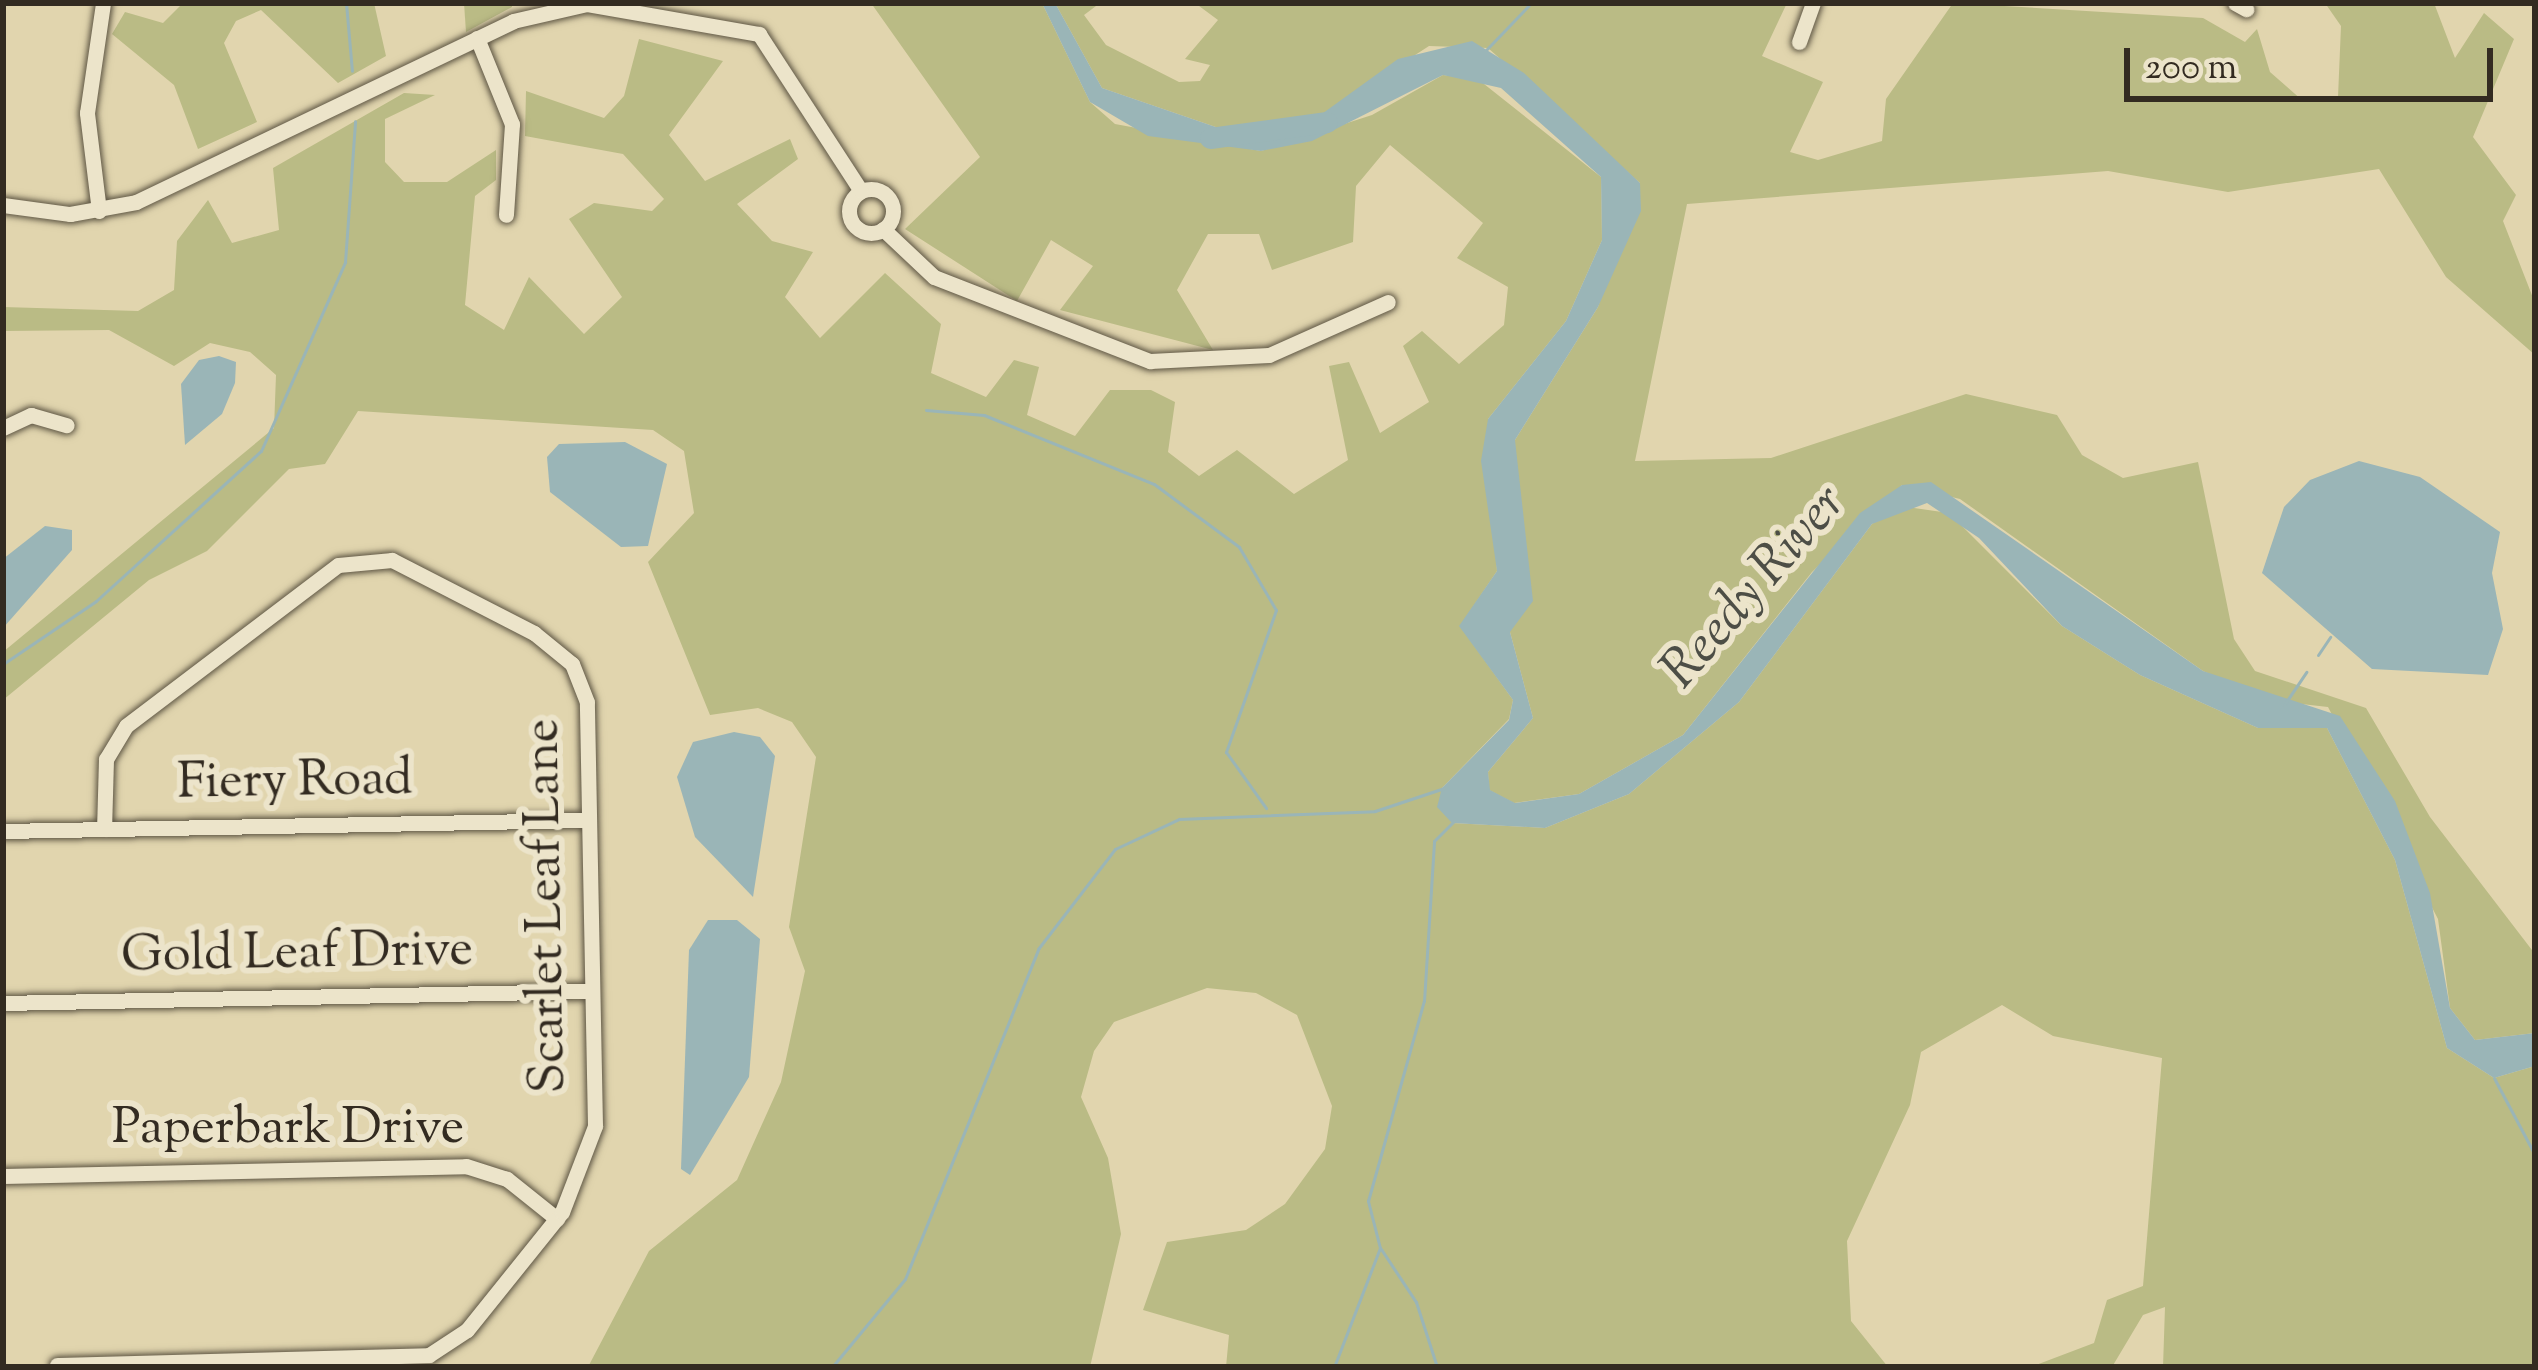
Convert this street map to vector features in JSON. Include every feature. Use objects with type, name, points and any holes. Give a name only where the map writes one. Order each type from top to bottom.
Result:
[{"type":"street","points":[[99,212],[87,113],[103,3]]},
{"type":"street","points":[[1798,42],[1813,3]]},
{"type":"street","points":[[3,205],[99,212],[477,38],[586,4],[738,24],[776,51],[861,191],[889,198],[883,230]]},
{"type":"street","points":[[477,38],[512,124],[506,215]]},
{"type":"street","points":[[861,191],[851,220],[883,230],[934,277],[1150,361],[1269,355],[1388,302]]},
{"type":"street","points":[[3,428],[31,415],[67,425]]},
{"type":"street","name":"Scarlet Leaf Lane","points":[[57,1365],[429,1355],[467,1330],[557,1219],[593,1142],[587,702],[563,654],[411,568],[366,558],[326,571],[127,726],[106,759],[104,830]]},
{"type":"street","name":"Fiery Road","points":[[3,831],[589,820]]},
{"type":"street","name":"Gold Leaf Drive","points":[[3,1003],[592,991]]},
{"type":"street","name":"Paperbark Drive","points":[[3,1175],[466,1166],[507,1179],[557,1219]]},
{"type":"green space","points":[[183,3],[374,3],[386,56],[338,83],[261,10],[236,21],[224,43],[257,122],[198,149],[174,85],[112,34],[125,12],[163,23]]},
{"type":"green space","points":[[464,3],[512,3],[512,7],[466,32]]},
{"type":"green space","points":[[871,3],[1042,3],[1090,102],[1115,124],[1261,151],[1372,115],[1443,75],[1479,80],[1601,177],[1602,240],[1566,321],[1488,419],[1497,571],[1460,626],[1513,700],[1509,719],[1442,788],[1452,823],[1545,828],[1629,794],[1739,702],[1872,524],[1900,506],[1949,513],[2062,626],[2140,675],[2258,728],[2327,728],[2395,860],[2447,1048],[2494,1078],[2535,1066],[2535,1367],[2163,1367],[2165,1307],[2143,1315],[2112,1367],[2031,1367],[2094,1343],[2107,1300],[2143,1286],[2162,1058],[2053,1036],[2002,1005],[1921,1052],[1910,1105],[1847,1241],[1851,1321],[1888,1367],[1226,1367],[1229,1335],[1143,1310],[1167,1242],[1246,1230],[1285,1204],[1325,1149],[1332,1106],[1297,1015],[1256,993],[1207,988],[1114,1022],[1094,1051],[1081,1097],[1108,1158],[1121,1234],[1090,1367],[588,1367],[649,1251],[737,1180],[781,1082],[805,971],[789,927],[816,757],[792,722],[758,708],[710,715],[648,562],[694,513],[684,451],[653,430],[358,411],[325,464],[289,469],[207,551],[149,580],[3,700],[3,652],[274,428],[276,375],[250,352],[210,343],[174,366],[109,330],[3,331],[3,307],[138,311],[174,290],[177,241],[208,200],[232,243],[279,230],[273,168],[404,93],[435,95],[385,119],[385,162],[404,182],[447,182],[496,150],[496,180],[475,196],[465,305],[504,330],[529,277],[584,334],[622,297],[569,219],[594,203],[652,211],[664,199],[623,154],[525,136],[526,91],[604,118],[624,96],[639,39],[723,61],[669,135],[705,181],[790,139],[798,159],[737,204],[772,241],[813,252],[785,297],[820,338],[885,273],[941,324],[931,373],[986,397],[1014,360],[1039,367],[1027,415],[1075,436],[1110,390],[1151,390],[1175,402],[1168,452],[1199,476],[1237,450],[1294,494],[1348,460],[1329,366],[1349,362],[1380,433],[1429,402],[1403,346],[1422,331],[1459,364],[1504,325],[1508,287],[1457,258],[1483,223],[1390,145],[1356,186],[1353,242],[1272,270],[1259,234],[1208,234],[1177,290],[1213,350],[1060,310],[1093,266],[1051,240],[1017,301],[905,229],[980,157]]},
{"type":"green space","points":[[1055,3],[1100,3],[1084,15],[1106,45],[1179,82],[1200,81],[1210,65],[1185,59],[1218,20],[1195,3],[1787,3],[1762,56],[1823,82],[1790,152],[1818,160],[1882,141],[1886,99],[1953,3],[2203,18],[2245,42],[2257,29],[2270,72],[2303,101],[2338,97],[2341,26],[2325,3],[2434,3],[2455,58],[2484,13],[2514,39],[2473,137],[2516,195],[2503,221],[2535,303],[2535,355],[2446,277],[2379,169],[2228,192],[2108,171],[1687,204],[1635,461],[1771,458],[1966,394],[2057,415],[2082,455],[2123,478],[2198,462],[2234,639],[2255,671],[2366,708],[2430,817],[2535,954],[2535,1033],[2475,1040],[2450,1008],[2438,919],[2328,707],[2267,700],[2203,671],[1960,499],[1902,485],[1812,572],[1683,735],[1579,794],[1514,803],[1489,790],[1488,772],[1533,718],[1510,632],[1515,440],[1598,307],[1640,183],[1488,48],[1429,46],[1301,129],[1242,136],[1102,88]]},
{"type":"water","name":"Reedy River","points":[[1042,3],[1055,3],[1102,88],[1242,136],[1301,129],[1398,59],[1472,41],[1524,73],[1640,183],[1641,211],[1598,307],[1515,440],[1533,601],[1510,632],[1533,718],[1488,772],[1490,790],[1515,803],[1579,794],[1683,735],[1860,513],[1902,485],[1931,482],[2203,671],[2340,716],[2395,801],[2430,893],[2450,1008],[2475,1040],[2535,1033],[2535,1066],[2494,1078],[2447,1048],[2395,860],[2327,728],[2258,728],[2140,675],[2062,626],[1979,538],[1927,503],[1872,524],[1739,702],[1629,794],[1545,828],[1452,823],[1437,807],[1442,788],[1509,720],[1513,700],[1459,626],[1497,571],[1481,461],[1488,419],[1566,321],[1602,240],[1601,177],[1501,88],[1443,75],[1312,141],[1261,151],[1148,136],[1090,102]]},
{"type":"water","points":[[219,356],[236,362],[235,383],[222,414],[185,445],[181,384],[199,360]]},
{"type":"water","points":[[625,442],[667,464],[648,546],[621,547],[550,492],[547,457],[559,444]]},
{"type":"water","points":[[2359,461],[2420,477],[2500,532],[2492,573],[2503,629],[2488,675],[2372,669],[2262,573],[2284,507],[2310,480]]},
{"type":"water","points":[[45,526],[72,530],[72,550],[3,628],[3,559]]},
{"type":"water","points":[[734,732],[760,737],[775,756],[753,897],[695,837],[677,777],[693,742]]},
{"type":"water","points":[[708,920],[737,920],[760,939],[749,1077],[690,1175],[681,1169],[689,950]]},
{"type":"waterway","points":[[346,3],[352,71]]},
{"type":"waterway","points":[[1486,50],[1531,3]]},
{"type":"waterway","points":[[3,664],[96,601],[261,451],[345,262],[355,121]]},
{"type":"waterway","name":"Reedy River","points":[[1210,138],[1327,122]]},
{"type":"waterway","points":[[926,410],[984,415],[1154,484],[1239,547],[1276,610],[1226,752],[1266,808]]},
{"type":"waterway","points":[[2318,655],[2330,637]]},
{"type":"waterway","points":[[2284,705],[2306,672]]},
{"type":"waterway","points":[[832,1367],[905,1279],[1038,949],[1115,849],[1179,819],[1375,811],[1444,788]]},
{"type":"waterway","points":[[1334,1367],[1380,1248],[1368,1201],[1424,1001],[1434,841],[1454,821]]},
{"type":"waterway","points":[[2494,1078],[2535,1155]]},
{"type":"waterway","points":[[1381,1249],[1416,1302],[1437,1367]]}]
